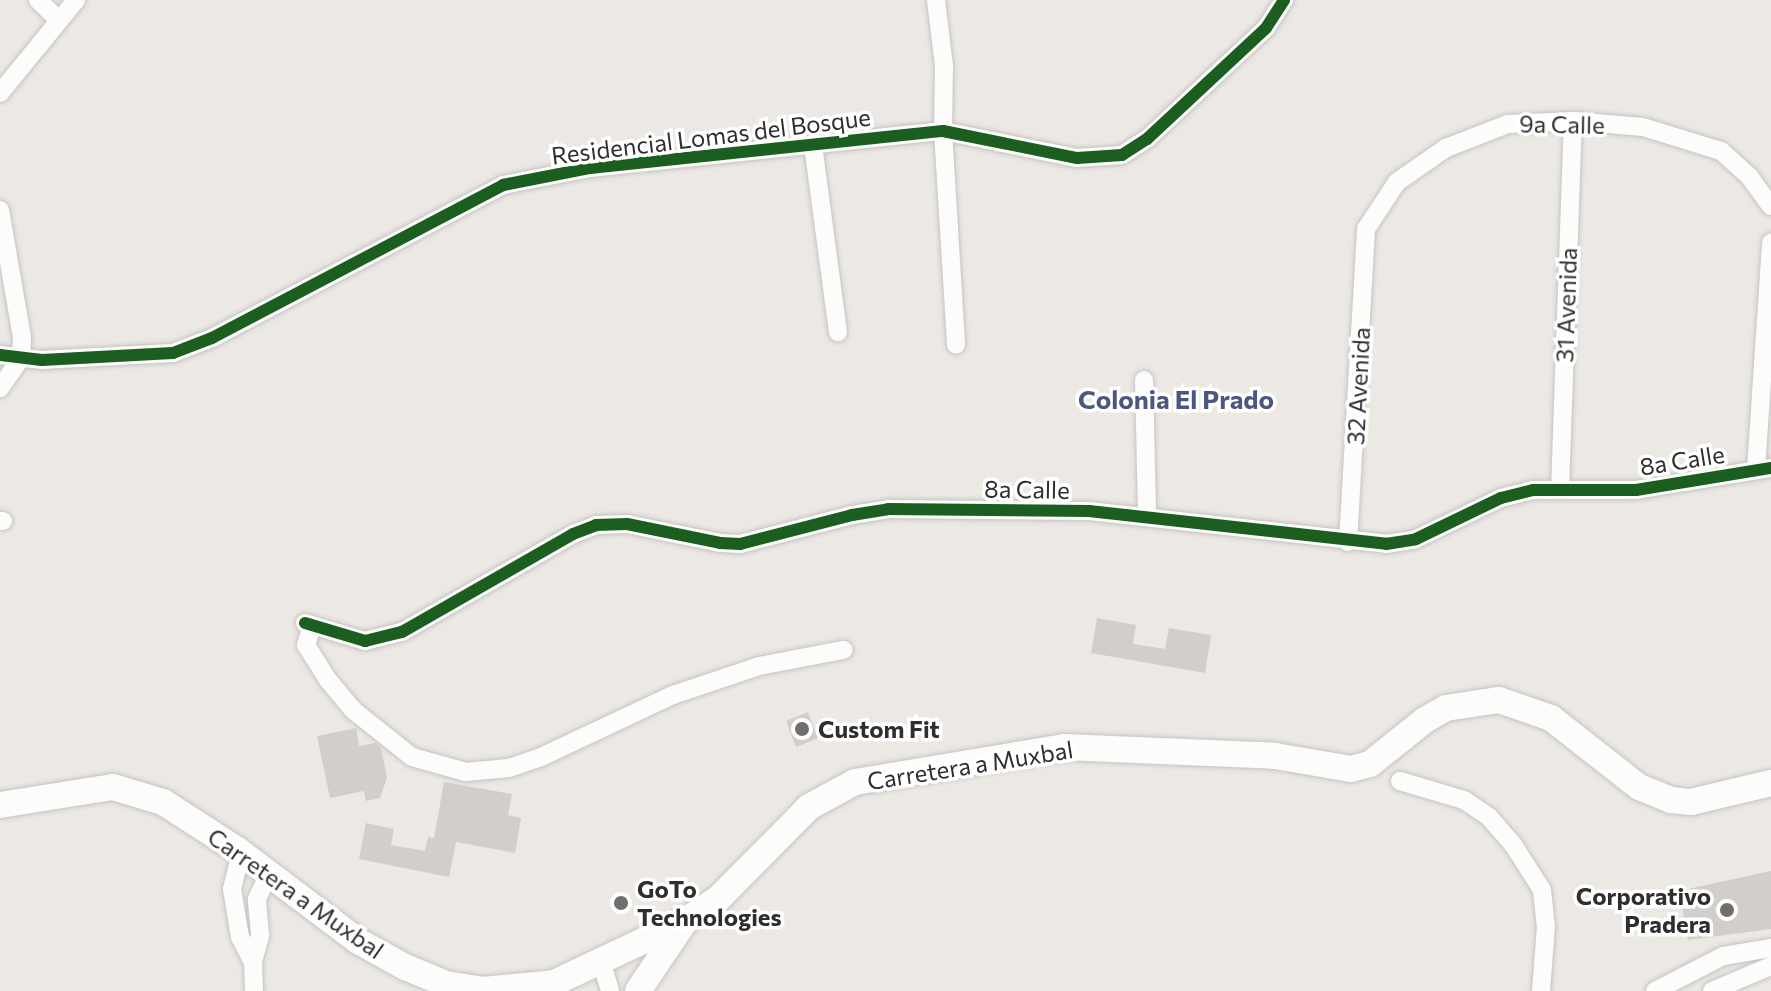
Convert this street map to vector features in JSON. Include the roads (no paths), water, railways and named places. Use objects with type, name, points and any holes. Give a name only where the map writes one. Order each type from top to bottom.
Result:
[{"type":"main road","name":"Carretera a Muxbal","points":[[0,805],[87,789],[113,787],[138,792],[176,809],[241,853],[358,941],[405,967],[446,984],[483,990],[534,987],[572,976],[685,921],[718,899],[791,823],[833,792],[855,782],[1064,747],[1275,756],[1351,769],[1370,764],[1425,720],[1446,708],[1499,700],[1551,718],[1639,787],[1671,800],[1691,802],[1771,783]]},
{"type":"main road","points":[[637,991],[685,921]]},
{"type":"main road","points":[[572,976],[588,982],[596,991]]},
{"type":"street","points":[[38,0],[58,19]]},
{"type":"street","points":[[0,93],[76,0]]},
{"type":"street","points":[[936,0],[944,66],[943,131],[956,345]]},
{"type":"street","name":"Residencial Lomas del Bosque","points":[[0,355],[42,360],[173,353],[212,338],[503,185],[590,168],[943,131],[1077,158],[1122,155],[1147,139],[1266,28],[1284,0]]},
{"type":"street","name":"9a Calle","points":[[1366,229],[1397,182],[1446,148],[1508,124],[1573,121],[1643,127],[1721,151],[1749,176],[1771,206]]},
{"type":"street","name":"31 Avenida","points":[[1560,490],[1573,121]]},
{"type":"street","points":[[813,145],[838,332]]},
{"type":"street","points":[[0,210],[22,338],[21,358],[0,388]]},
{"type":"street","name":"32 Avenida","points":[[1348,542],[1366,229]]},
{"type":"street","points":[[1763,469],[1771,242]]},
{"type":"street","points":[[0,369],[21,358]]},
{"type":"street","points":[[1144,380],[1147,517]]},
{"type":"street","name":"8a Calle","points":[[843,650],[759,666],[673,695],[530,761],[509,768],[466,772],[412,757],[353,710],[328,680],[306,645],[308,625],[365,641],[402,632],[573,534],[596,525],[627,524],[720,543],[740,544],[852,515],[888,509],[1089,511],[1386,544],[1416,539],[1501,498],[1533,490],[1636,490],[1763,469]]},
{"type":"street","points":[[1400,781],[1464,800],[1489,817],[1514,846],[1542,890],[1546,926],[1541,991]]},
{"type":"street","points":[[241,853],[232,889],[240,937],[253,962]]},
{"type":"street","points":[[254,991],[253,962],[260,935],[257,899],[268,875]]},
{"type":"street","points":[[637,991],[653,936]]},
{"type":"street","points":[[1655,991],[1723,956],[1771,948]]},
{"type":"street","points":[[601,961],[610,991]]},
{"type":"street","points":[[1712,991],[1771,966]]},
{"type":"place","name":"Custom Fit","points":[[802,729]]},
{"type":"place","name":"GoTo Technologies","points":[[621,903]]},
{"type":"place","name":"Corporativo Pradera","points":[[1727,910]]},
{"type":"district","name":"Colonia El Prado","points":[[1176,399]]}]
